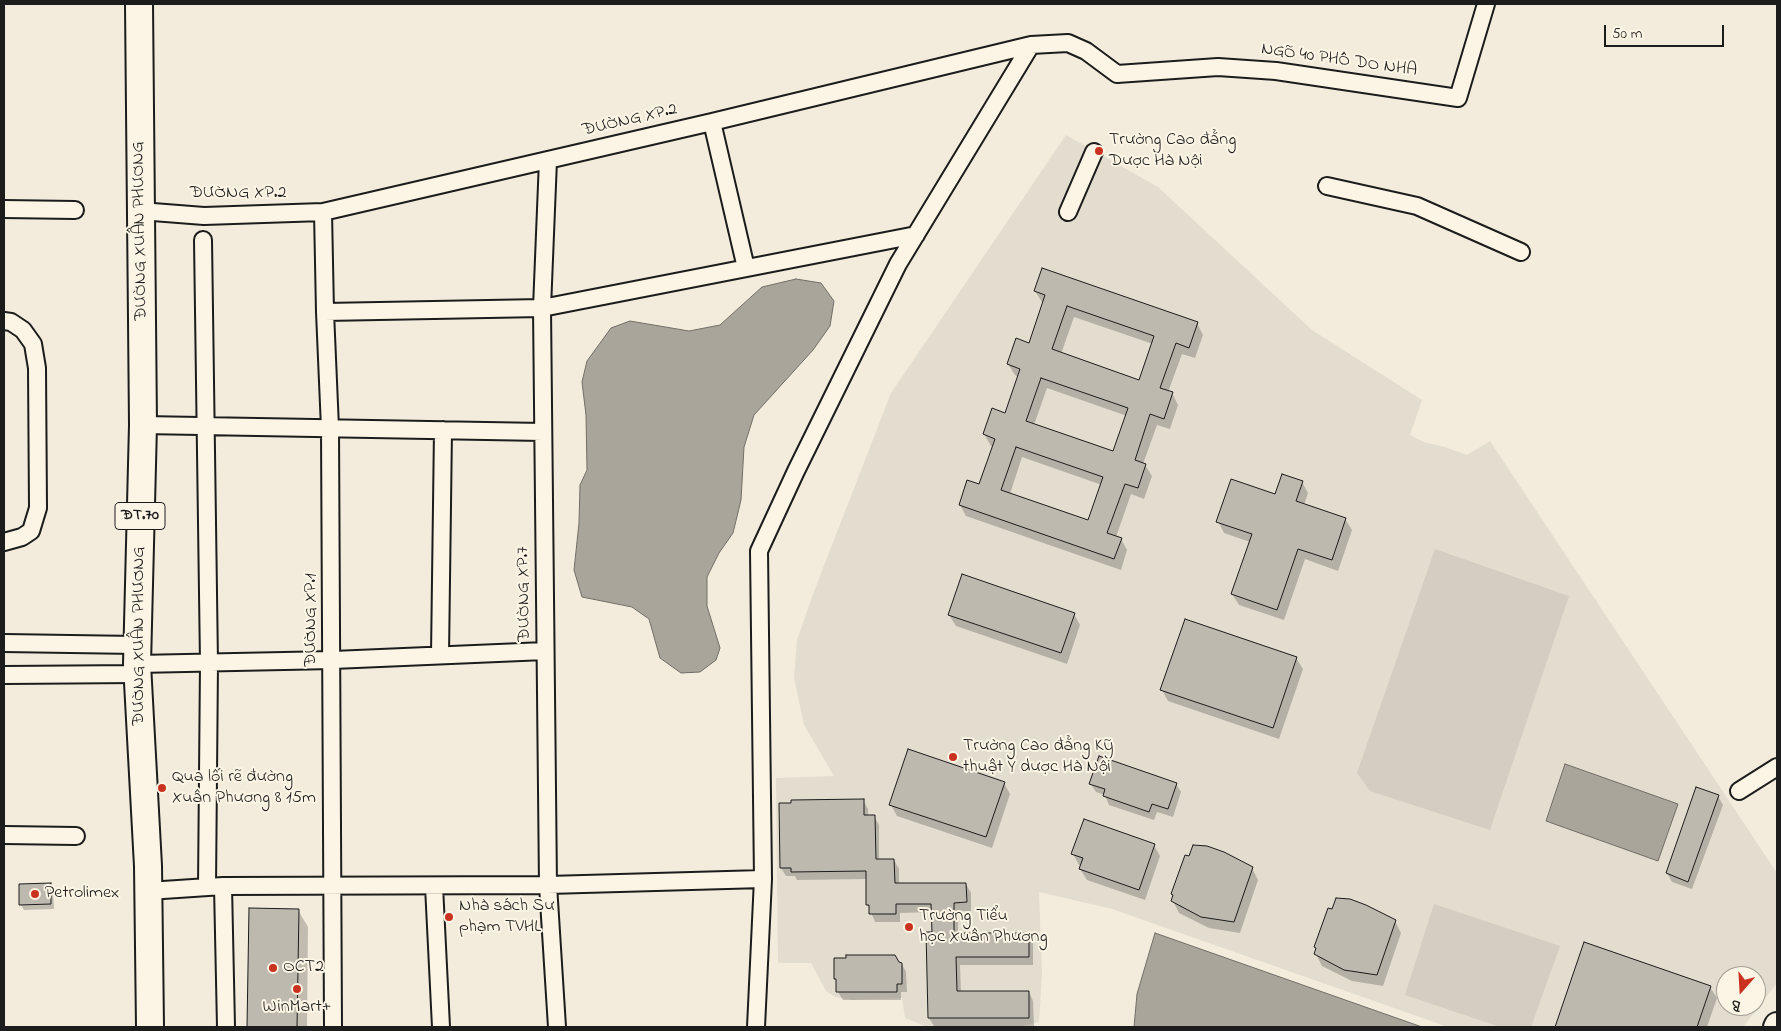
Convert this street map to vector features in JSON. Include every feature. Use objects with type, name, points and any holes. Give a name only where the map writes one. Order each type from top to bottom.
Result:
[{"type":"main road","name":"ĐƯỜNG XUÂN PHƯƠNG","points":[[139,4],[143,425],[137,661],[148,891],[150,1027]]},
{"type":"street","name":"NGÕ 40 PHỐ DO NHA","points":[[1117,74],[1218,67],[1276,71],[1458,98],[1486,4]]},
{"type":"street","name":"ĐƯỜNG XP.2","points":[[140,211],[204,216],[323,212],[712,122],[1031,45],[1068,43],[1086,51],[1117,74]]},
{"type":"street","points":[[756,1027],[763,879],[758,551],[894,273],[1031,45]]},
{"type":"street","points":[[712,122],[746,268]]},
{"type":"street","points":[[1068,212],[1094,152]]},
{"type":"street","name":"ĐƯỜNG XP.7","points":[[548,160],[542,308],[543,432],[548,885],[557,1027]]},
{"type":"street","points":[[1327,186],[1416,206],[1521,252]]},
{"type":"street","points":[[4,209],[74,210]]},
{"type":"street","name":"ĐƯỜNG XP.1","points":[[323,212],[324,312],[330,428],[334,1027]]},
{"type":"street","points":[[324,312],[542,308],[916,234]]},
{"type":"street","points":[[203,240],[209,663],[215,887],[226,1027]]},
{"type":"street","points":[[4,321],[11,322],[23,330],[33,344],[37,368],[38,443],[38,508],[35,520],[31,531],[22,538],[4,542]]},
{"type":"street","points":[[143,425],[543,432]]},
{"type":"street","points":[[440,655],[442,430]]},
{"type":"street","points":[[4,644],[137,661],[209,663],[546,651]]},
{"type":"street","points":[[4,675],[137,661]]},
{"type":"street","points":[[1739,791],[1777,766]]},
{"type":"street","points":[[4,835],[76,836]]},
{"type":"street","points":[[148,891],[215,887],[548,885],[763,879]]},
{"type":"street","points":[[434,886],[441,1027]]},
{"type":"shaded area","points":[[1066,135],[1158,187],[1312,330],[1422,400],[1410,435],[1424,442],[1467,455],[1490,441],[1777,873],[1777,983],[1766,997],[1766,966],[1716,966],[1716,1016],[1752,1016],[1743,1027],[1448,1027],[1112,909],[1039,892],[1042,974],[1039,1022],[1019,1027],[927,1027],[905,1018],[902,998],[852,1000],[835,997],[826,991],[811,963],[778,963],[776,778],[834,776],[804,725],[794,678],[797,640],[891,393]]},
{"type":"shaded area","points":[[796,279],[821,283],[834,301],[830,326],[813,350],[754,415],[744,447],[741,500],[733,533],[719,553],[707,577],[707,606],[720,648],[716,660],[700,672],[681,673],[660,658],[649,619],[632,607],[582,597],[574,570],[579,523],[580,485],[587,470],[586,415],[582,382],[587,361],[611,328],[630,321],[689,331],[720,325],[762,287]]},
{"type":"shaded area","points":[[1435,549],[1569,596],[1490,830],[1370,791],[1357,773]]},
{"type":"shaded area","points":[[1565,764],[1678,804],[1658,861],[1546,821]]},
{"type":"shaded area","points":[[1434,904],[1560,946],[1531,1027],[1500,1027],[1405,995]]},
{"type":"shaded area","points":[[1155,933],[1422,1027],[1134,1027],[1137,994]]},
{"type":"building","points":[[1042,268],[1198,322],[1189,348],[1176,343],[1160,388],[1173,392],[1164,419],[1150,414],[1135,460],[1146,464],[1138,488],[1125,484],[1107,533],[1122,538],[1114,559],[959,505],[967,480],[979,484],[995,439],[983,434],[992,408],[1005,413],[1020,369],[1007,364],[1016,338],[1029,343],[1045,295],[1034,291]],"holes":[[[1067,306],[1154,336],[1139,380],[1052,349]],[[1041,378],[1128,408],[1113,451],[1026,421]],[[1016,447],[1103,477],[1088,520],[1001,490]]]},
{"type":"building","points":[[1282,474],[1303,481],[1296,501],[1346,518],[1332,560],[1298,549],[1277,610],[1231,594],[1252,534],[1216,522],[1231,479],[1275,494]]},
{"type":"building","points":[[962,574],[1075,613],[1061,653],[948,615]]},
{"type":"building","points":[[1185,619],[1297,657],[1273,728],[1160,690]]},
{"type":"building","points":[[908,749],[1005,782],[986,837],[889,805]]},
{"type":"building","points":[[1099,756],[1177,783],[1168,809],[1152,804],[1149,812],[1103,796],[1105,789],[1089,784]]},
{"type":"building","points":[[1696,787],[1719,795],[1688,882],[1666,873]]},
{"type":"building","points":[[864,799],[864,815],[875,815],[876,859],[894,859],[895,883],[966,883],[967,902],[954,903],[954,933],[1029,933],[1029,957],[956,957],[957,991],[1029,991],[1029,1018],[928,1018],[926,932],[932,932],[931,904],[896,904],[896,914],[869,914],[869,905],[866,905],[866,871],[791,872],[791,868],[780,868],[779,803],[791,803],[791,800]]},
{"type":"building","points":[[1084,819],[1155,844],[1139,890],[1079,869],[1083,858],[1071,854]]},
{"type":"building","points":[[1193,845],[1207,846],[1224,852],[1253,867],[1234,922],[1201,917],[1171,901],[1173,895],[1171,894],[1185,855],[1189,856]]},
{"type":"building","name":"Petrolimex","points":[[51,883],[51,904],[19,905],[19,884]]},
{"type":"building","points":[[1336,898],[1350,899],[1396,920],[1377,975],[1344,970],[1314,954],[1316,948],[1314,947],[1328,908],[1332,909]]},
{"type":"building","name":"OCT2","points":[[249,908],[299,909],[297,1027],[247,1027]]},
{"type":"building","points":[[1584,942],[1711,986],[1697,1027],[1555,1027]]},
{"type":"building","points":[[846,955],[895,955],[899,962],[902,963],[902,984],[897,984],[897,992],[836,992],[834,958],[846,958]]},
{"type":"place","name":"Trường Cao đẳng Dược Hà Nội","points":[[1099,151]]},
{"type":"place","name":"Trường Cao đẳng Kỹ thuật Y dược Hà Nội","points":[[953,757]]},
{"type":"place","name":"Qua lối rẽ đường Xuân Phương 8 15m","points":[[162,788]]},
{"type":"place","name":"Petrolimex","points":[[35,894]]},
{"type":"place","name":"Nhà sách Sư phạm TVHL","points":[[449,917]]},
{"type":"place","name":"Trường Tiểu học Xuân Phương","points":[[909,927]]},
{"type":"place","name":"OCT2","points":[[273,968]]},
{"type":"place","name":"WinMart+","points":[[297,989]]}]
